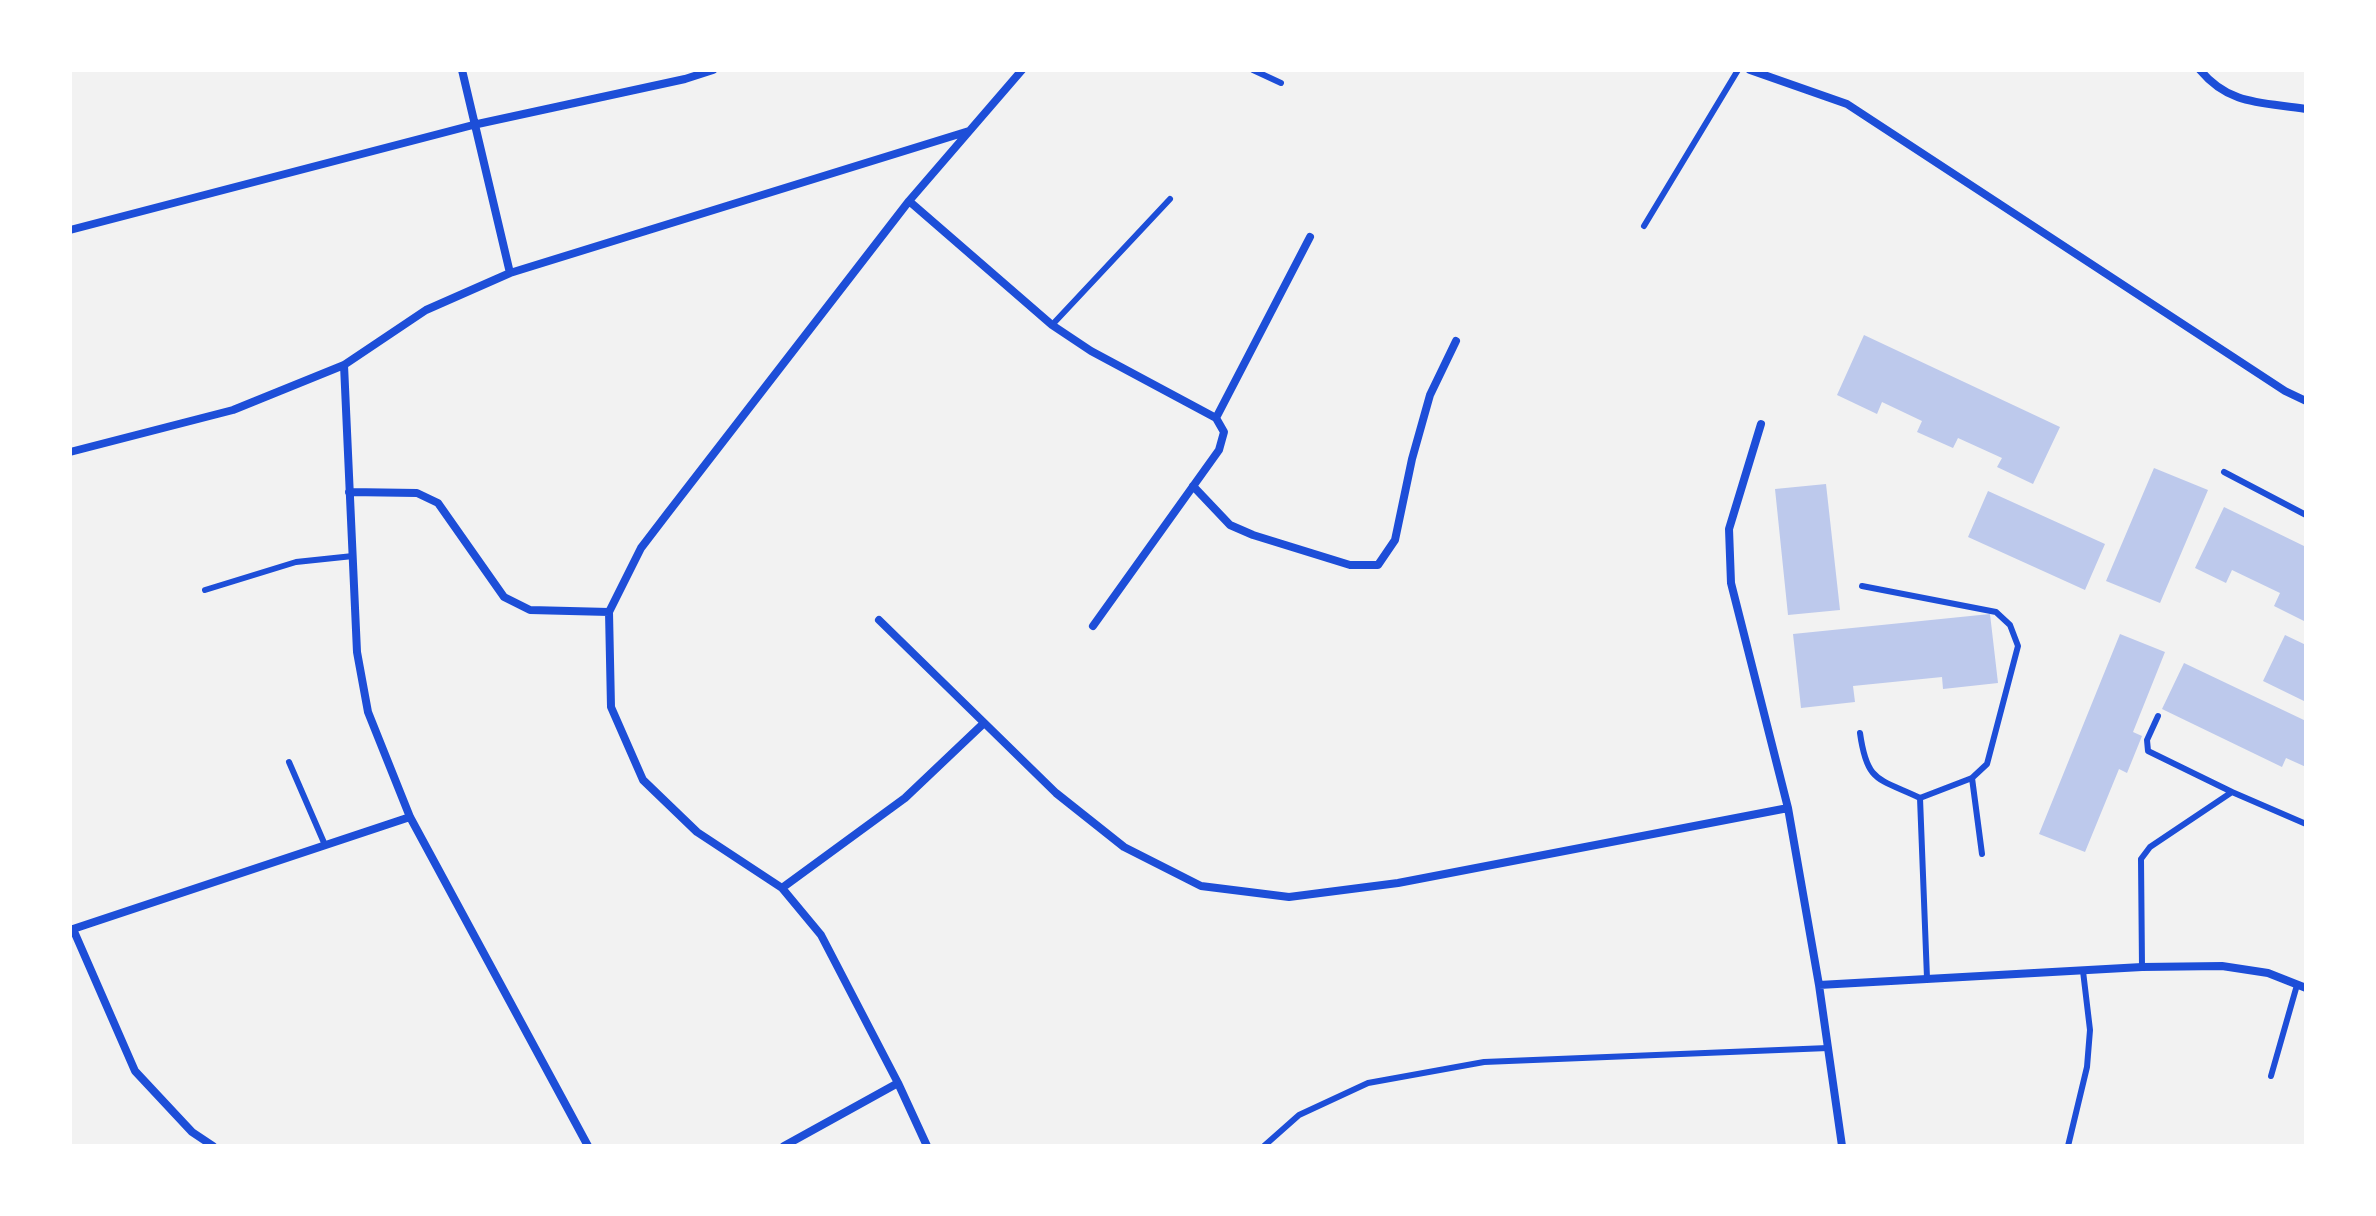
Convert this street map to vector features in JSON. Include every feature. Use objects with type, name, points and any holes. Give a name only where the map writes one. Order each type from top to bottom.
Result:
[{"type":"street","points":[[462,70],[510,273]]},
{"type":"street","points":[[70,230],[473,125],[685,79],[713,70]]},
{"type":"street","points":[[927,1146],[821,935],[782,888],[697,832],[643,780],[611,707],[609,612],[641,548],[909,201],[1022,70]]},
{"type":"street","points":[[1750,70],[1847,104],[2285,391],[2306,401]]},
{"type":"street","points":[[2200,70],[2211,83],[2232,98],[2306,109]]},
{"type":"street","points":[[70,452],[233,410],[344,365],[426,310],[510,273],[969,131]]},
{"type":"street","points":[[909,201],[1052,325],[1091,351],[1216,418],[1224,432],[1219,450],[1093,626]]},
{"type":"street","points":[[1216,418],[1310,237]]},
{"type":"street","points":[[1193,486],[1230,525],[1253,535],[1350,565],[1378,565],[1395,540],[1412,459],[1430,395],[1456,341]]},
{"type":"street","points":[[344,365],[357,652],[368,712],[410,817],[588,1146]]},
{"type":"street","points":[[1761,424],[1729,529],[1731,583],[1788,808],[1819,985],[1842,1146]]},
{"type":"street","points":[[349,492],[417,493],[438,503],[504,597],[530,610],[609,612]]},
{"type":"street","points":[[879,620],[1056,793],[1124,847],[1201,886],[1289,897],[1398,883],[1788,808]]},
{"type":"street","points":[[782,888],[905,798],[984,723]]},
{"type":"street","points":[[213,1146],[192,1132],[135,1071],[71,930],[410,817]]},
{"type":"street","points":[[1819,985],[2142,967],[2222,966],[2268,973],[2301,987]]},
{"type":"street","points":[[784,1146],[898,1083]]},
{"type":"lane","points":[[1253,70],[1281,83]]},
{"type":"lane","points":[[1644,226],[1738,70]]},
{"type":"lane","points":[[1052,325],[1170,199]]},
{"type":"lane","points":[[2224,472],[2306,515]]},
{"type":"lane","points":[[205,590],[296,562],[353,556]]},
{"type":"lane","points":[[1860,733],[1864,762],[1874,776],[1920,798],[1972,778],[1987,764],[2018,646],[2010,625],[1996,612],[1862,586]]},
{"type":"lane","points":[[2158,716],[2147,740],[2148,751],[2306,824]]},
{"type":"lane","points":[[289,762],[325,845]]},
{"type":"lane","points":[[1972,778],[1982,854]]},
{"type":"lane","points":[[2142,967],[2141,859],[2150,847],[2232,792]]},
{"type":"lane","points":[[1920,798],[1927,978]]},
{"type":"lane","points":[[2068,1146],[2087,1067],[2090,1030],[2083,971]]},
{"type":"lane","points":[[2271,1076],[2301,987]]},
{"type":"lane","points":[[1264,1146],[1299,1115],[1368,1083],[1484,1062],[1828,1048]]},
{"type":"building","points":[[1864,335],[2060,427],[2033,484],[1997,467],[2002,458],[1958,438],[1953,448],[1917,432],[1922,421],[1882,402],[1877,414],[1837,395]]},
{"type":"building","points":[[2154,468],[2208,490],[2160,603],[2106,581]]},
{"type":"building","points":[[1826,484],[1840,610],[1788,615],[1775,489]]},
{"type":"building","points":[[1988,491],[2105,544],[2085,590],[1968,537]]},
{"type":"building","points":[[2224,507],[2306,547],[2304,621],[2274,606],[2280,593],[2232,570],[2226,583],[2195,568]]},
{"type":"building","points":[[1990,614],[1998,683],[1943,689],[1942,677],[1853,686],[1855,702],[1801,708],[1793,634]]},
{"type":"building","points":[[2120,634],[2165,652],[2133,732],[2142,736],[2127,773],[2119,769],[2085,852],[2039,834]]},
{"type":"building","points":[[2285,635],[2306,645],[2306,702],[2263,681]]},
{"type":"building","points":[[2184,663],[2306,721],[2306,767],[2286,758],[2282,767],[2162,709]]}]
